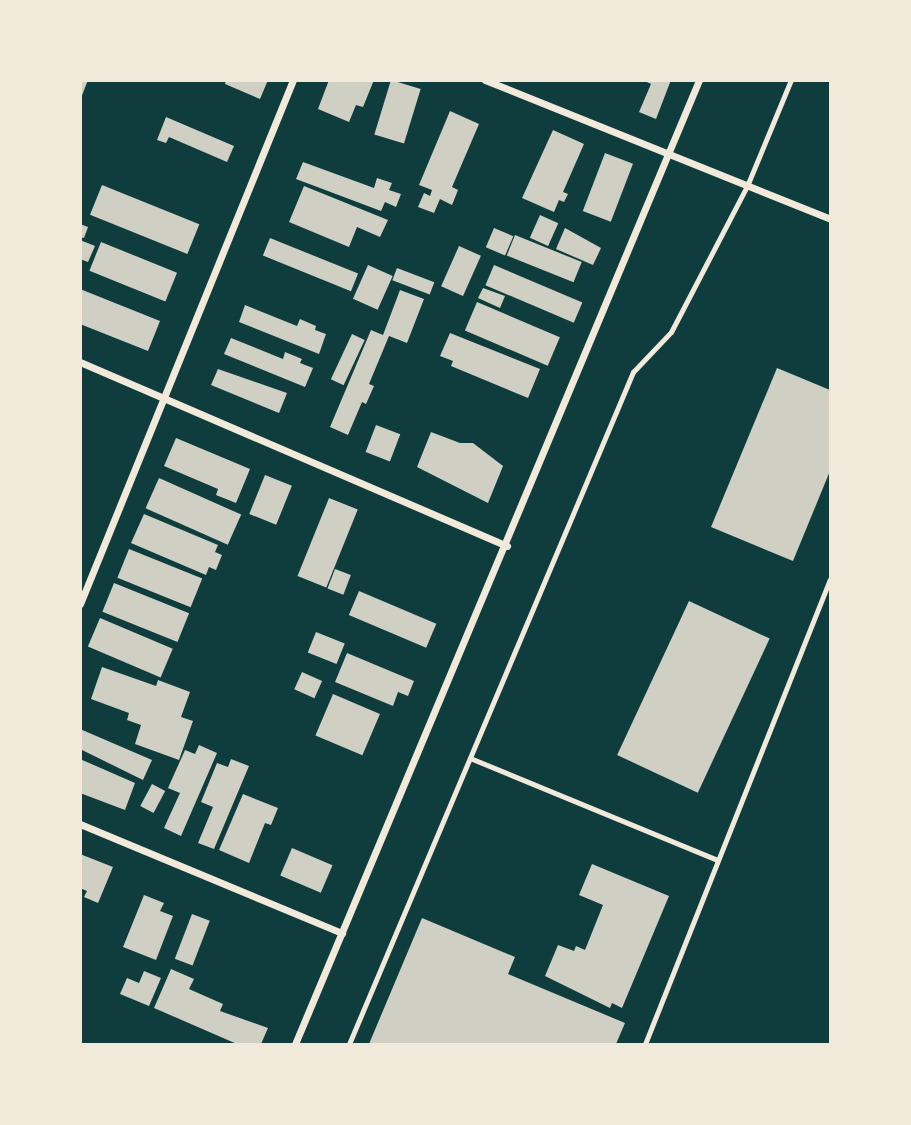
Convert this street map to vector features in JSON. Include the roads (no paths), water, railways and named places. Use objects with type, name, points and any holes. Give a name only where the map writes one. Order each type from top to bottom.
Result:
[{"type":"street","points":[[80,604],[293,80]]},
{"type":"street","points":[[485,80],[831,219]]},
{"type":"street","points":[[295,1045],[507,546],[699,80]]},
{"type":"street","points":[[80,362],[507,546]]},
{"type":"street","points":[[80,824],[342,933]]},
{"type":"lane","points":[[349,1045],[633,372],[671,332],[747,186],[791,80]]},
{"type":"lane","points":[[645,1045],[831,580]]},
{"type":"lane","points":[[470,758],[718,860]]}]
